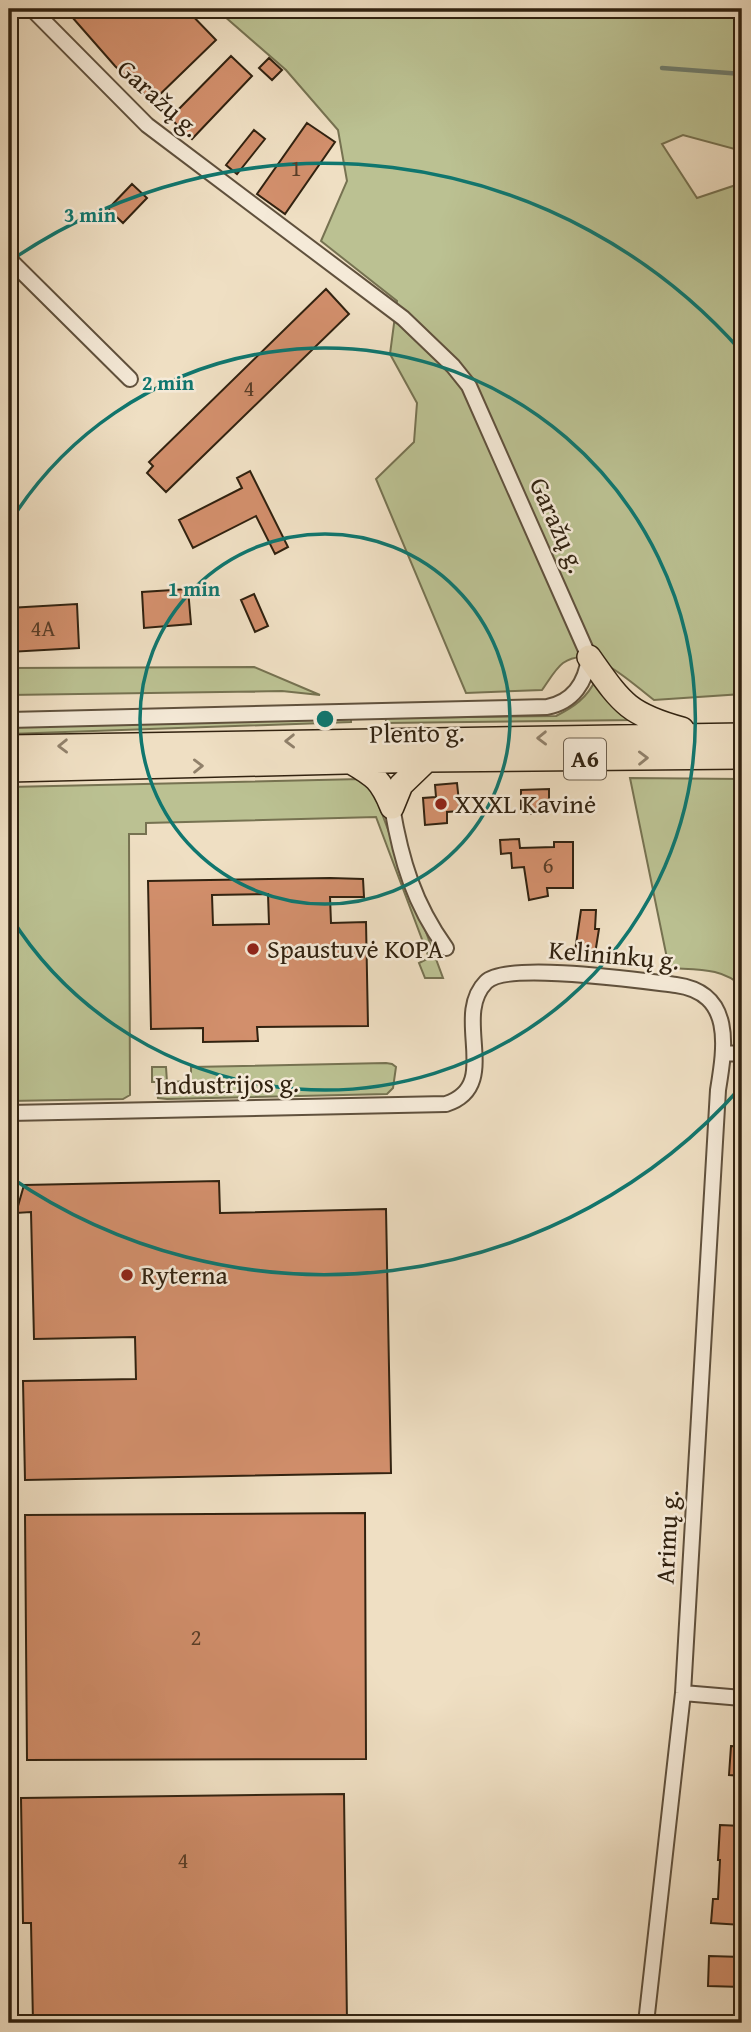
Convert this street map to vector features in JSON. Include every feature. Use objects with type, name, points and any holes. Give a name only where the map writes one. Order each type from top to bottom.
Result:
[{"type":"highway","points":[[589,657],[621,700],[637,714],[709,736]]},
{"type":"highway","name":"Plento g.","points":[[9,747],[742,736]]},
{"type":"highway","name":"Plento g.","points":[[9,770],[742,757]]},
{"type":"highway","points":[[392,807],[401,785],[428,761]]},
{"type":"highway","points":[[351,762],[370,773],[384,786],[392,807]]},
{"type":"street","name":"Garažų g.","points":[[32,9],[147,125],[403,318],[453,366],[469,386],[589,657]]},
{"type":"street","points":[[9,259],[131,379]]},
{"type":"street","points":[[9,720],[547,707],[564,701],[577,690],[587,673],[589,657]]},
{"type":"street","points":[[392,807],[397,838],[415,897],[427,923],[446,948]]},
{"type":"street","name":"Kelininkų g.","points":[[446,1104],[464,1097],[472,1082],[475,1065],[473,1010],[476,997],[487,981],[495,975],[538,972],[693,987],[714,1004],[722,1024],[724,1053]]},
{"type":"street","points":[[724,1053],[742,1054]]},
{"type":"street","name":"Arimų g.","points":[[646,2023],[683,1693],[718,1090],[724,1053]]},
{"type":"street","name":"Industrijos g.","points":[[9,1113],[446,1104]]},
{"type":"street","points":[[683,1693],[742,1698]]},
{"type":"green space","points":[[216,9],[742,9],[742,151],[683,135],[662,144],[697,198],[742,183],[742,694],[654,700],[611,667],[586,658],[574,658],[563,663],[542,690],[466,693],[376,479],[414,442],[417,403],[390,354],[397,301],[321,241],[347,181],[338,130],[286,70]]},
{"type":"green space","points":[[254,667],[320,695],[282,691],[9,695],[9,668]]},
{"type":"green space","points":[[596,679],[634,720],[386,723],[386,718],[556,716],[579,701]]},
{"type":"green space","points":[[351,717],[351,722],[9,734],[9,726]]},
{"type":"green space","points":[[630,778],[742,779],[742,987],[717,973],[669,968]]},
{"type":"green space","points":[[361,779],[374,792],[443,978],[425,978],[419,963],[429,958],[376,817],[146,823],[146,834],[129,834],[130,1095],[123,1099],[9,1101],[9,787]]},
{"type":"green space","points":[[386,1063],[396,1067],[393,1088],[387,1094],[167,1099],[158,1098],[156,1082],[152,1082],[152,1067],[166,1067],[167,1082],[191,1081],[191,1067]]},
{"type":"building","points":[[80,9],[186,9],[216,40],[152,102],[115,66],[72,17]]},
{"type":"building","points":[[231,56],[252,76],[192,139],[170,118]]},
{"type":"building","points":[[269,58],[282,70],[272,80],[259,68]]},
{"type":"building","points":[[307,123],[335,142],[285,214],[257,194]]},
{"type":"building","points":[[254,130],[265,139],[237,174],[226,165]]},
{"type":"building","points":[[132,184],[147,198],[123,223],[108,209]]},
{"type":"building","points":[[326,289],[349,314],[166,492],[147,473],[153,466],[149,462]]},
{"type":"building","points":[[250,471],[288,547],[275,554],[256,516],[193,548],[179,520],[242,488],[237,478]]},
{"type":"building","points":[[188,589],[191,624],[144,628],[142,592]]},
{"type":"building","points":[[254,594],[268,626],[255,632],[241,600]]},
{"type":"building","points":[[77,604],[79,648],[9,652],[9,608]]},
{"type":"building","name":"XXXL Kavinė","points":[[457,783],[460,811],[447,812],[447,823],[425,825],[423,798],[436,797],[435,785]]},
{"type":"building","points":[[549,789],[549,813],[530,814],[530,808],[521,809],[521,790]]},
{"type":"building","points":[[519,839],[520,848],[554,847],[554,842],[573,842],[573,888],[547,888],[548,896],[529,900],[524,867],[512,868],[511,853],[501,854],[500,840]]},
{"type":"building","points":[[363,879],[364,897],[330,897],[331,923],[366,922],[368,1026],[257,1027],[258,1041],[203,1042],[203,1028],[151,1029],[148,881]],"holes":[[[268,894],[269,924],[213,925],[212,895]]]},
{"type":"building","points":[[581,910],[596,910],[595,929],[599,929],[595,954],[575,951]]},
{"type":"building","points":[[219,1181],[220,1213],[386,1209],[391,1473],[25,1480],[23,1381],[136,1379],[135,1337],[34,1339],[31,1212],[16,1213],[24,1185]]},
{"type":"building","points":[[365,1513],[366,1759],[27,1760],[25,1515]]},
{"type":"building","points":[[731,1746],[742,1747],[742,1776],[729,1775]]},
{"type":"building","points":[[344,1794],[347,2023],[33,2023],[31,1923],[23,1923],[21,1798]]},
{"type":"building","points":[[720,1825],[742,1826],[742,1925],[711,1923],[713,1899],[718,1899]]},
{"type":"building","points":[[709,1956],[742,1957],[742,1987],[708,1986]]},
{"type":"waterway","points":[[662,68],[742,74]]},
{"type":"place","name":"XXXL Kavinė","points":[[441,804]]},
{"type":"place","name":"Spaustuvė KOPA","points":[[253,949]]},
{"type":"place","name":"Ryterna","points":[[127,1275]]}]
